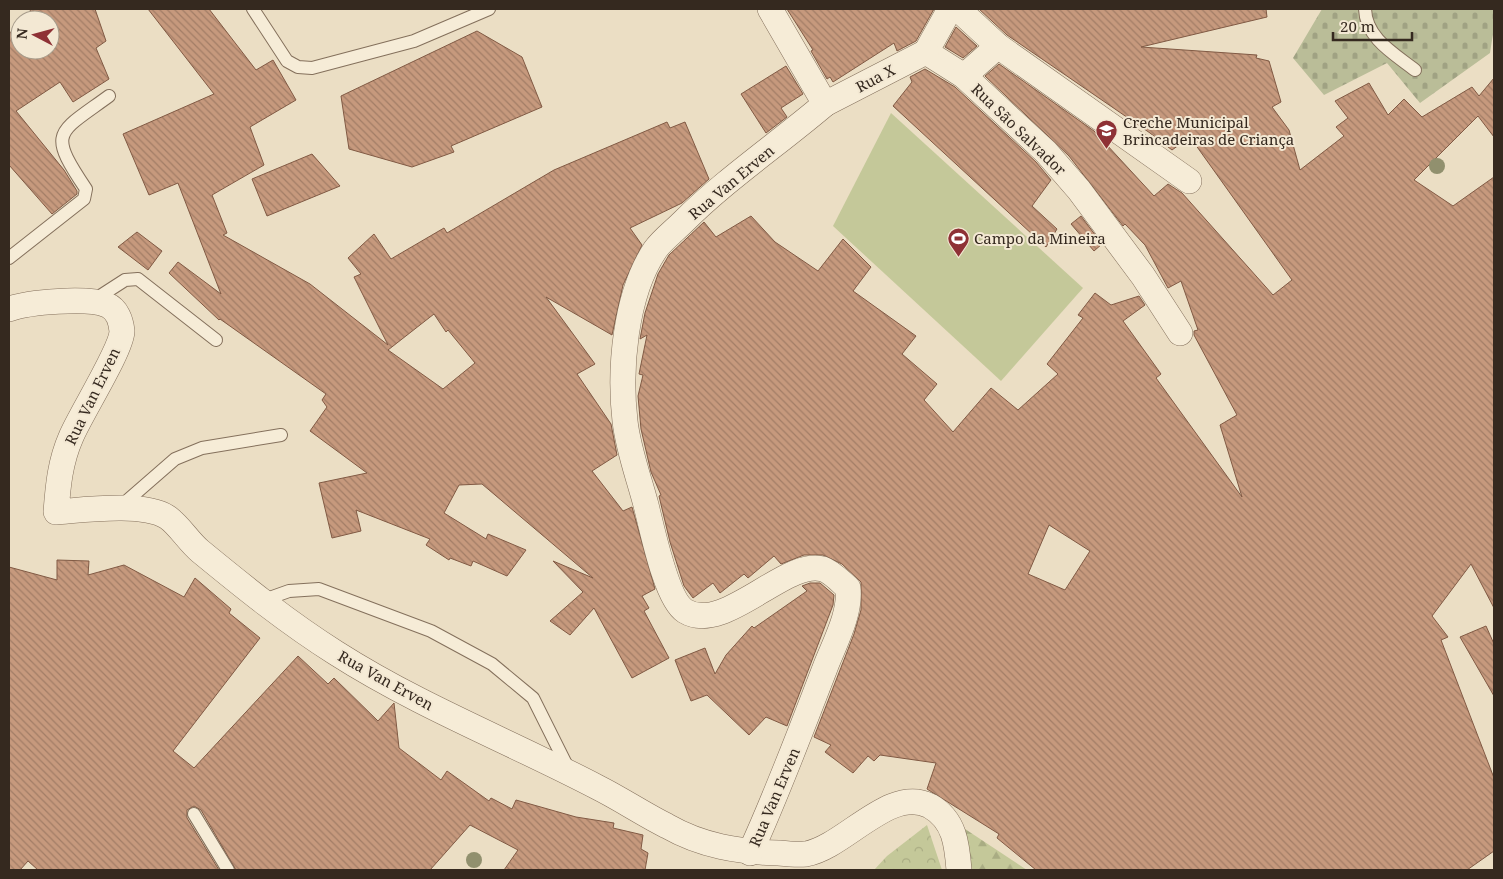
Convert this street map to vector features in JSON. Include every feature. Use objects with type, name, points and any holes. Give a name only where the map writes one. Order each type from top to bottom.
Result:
[{"type":"street","points":[[770,9],[825,104]]},
{"type":"street","points":[[926,52],[950,9]]},
{"type":"street","points":[[958,9],[998,46],[1190,181]]},
{"type":"street","points":[[964,76],[998,46]]},
{"type":"street","name":"Rua X","points":[[825,104],[926,52]]},
{"type":"street","name":"Rua São Salvador","points":[[926,52],[964,76],[1046,152],[1079,190],[1143,276],[1180,334]]},
{"type":"street","name":"Rua Van Erven","points":[[9,309],[68,301],[89,302],[108,306],[119,317],[122,332],[115,351],[71,436],[59,478],[56,512],[120,508],[145,510],[167,517],[191,544],[277,615],[339,655],[399,689],[571,774],[670,828],[709,845],[750,853],[777,795],[839,630],[850,600],[848,588],[825,570],[808,567],[725,610],[710,614],[696,614],[685,611],[677,603],[661,564],[625,422],[624,355],[631,302],[655,250],[704,200],[825,104]]},
{"type":"street","points":[[750,853],[805,854],[829,847],[879,813],[892,806],[910,802],[924,804],[940,812],[952,828],[957,845],[959,870]]},
{"type":"lane","points":[[253,9],[287,61],[298,67],[312,68],[414,41],[489,9]]},
{"type":"lane","points":[[1364,9],[1365,17],[1374,38],[1414,70]]},
{"type":"lane","points":[[9,258],[84,200],[86,189],[66,160],[60,145],[63,133],[71,123],[109,96]]},
{"type":"lane","points":[[89,302],[125,280],[138,279],[216,340]]},
{"type":"lane","points":[[120,508],[175,459],[202,448],[281,436]]},
{"type":"lane","points":[[260,601],[289,591],[320,589],[431,631],[492,664],[533,698],[571,774]]},
{"type":"lane","points":[[194,814],[228,870]]},
{"type":"green space","points":[[1322,9],[1494,9],[1494,27],[1490,53],[1420,103],[1387,63],[1324,95],[1293,58]]},
{"type":"green space","name":"Campo da Mineira","points":[[891,113],[1083,288],[1001,381],[833,226]]},
{"type":"green space","points":[[956,823],[1027,870],[963,870]]},
{"type":"green space","points":[[927,825],[942,870],[874,870],[887,856]]},
{"type":"building","points":[[95,9],[106,41],[96,48],[109,79],[73,102],[60,82],[16,111],[64,170],[77,191],[77,194],[52,214],[9,165],[9,31],[10,60],[60,60],[60,10],[30,10]]},
{"type":"building","points":[[148,9],[209,9],[256,70],[273,60],[296,100],[250,127],[264,165],[212,195],[227,233],[223,235],[310,284],[388,345],[354,277],[361,274],[348,258],[374,234],[391,259],[444,228],[447,233],[554,170],[667,122],[670,128],[685,122],[709,179],[682,203],[630,228],[642,245],[623,285],[612,335],[546,297],[595,364],[577,374],[611,424],[617,455],[592,471],[623,511],[632,507],[655,589],[642,596],[649,608],[644,611],[669,658],[632,678],[594,608],[570,635],[550,621],[583,592],[553,561],[593,578],[482,484],[459,485],[444,513],[486,539],[488,534],[526,550],[507,576],[473,561],[471,566],[450,558],[449,560],[426,545],[430,539],[356,510],[361,531],[332,538],[319,483],[367,473],[310,431],[327,407],[322,400],[326,394],[219,320],[169,273],[178,262],[221,294],[178,183],[149,195],[123,134],[214,94]],"holes":[[[434,314],[446,332],[448,330],[475,363],[443,389],[388,350]]]},
{"type":"building","points":[[787,9],[934,9],[916,41],[897,51],[894,43],[833,82],[830,77],[827,79],[811,51],[813,50]]},
{"type":"building","points":[[979,9],[1266,9],[1267,17],[1141,47],[1257,55],[1256,58],[1269,61],[1281,102],[1272,107],[1289,130],[1300,170],[1344,136],[1336,127],[1348,118],[1335,101],[1369,83],[1388,115],[1404,99],[1422,117],[1472,87],[1479,96],[1494,78],[1494,137],[1478,116],[1414,180],[1453,206],[1494,177],[1494,608],[1471,564],[1432,616],[1448,637],[1441,640],[1494,778],[1494,851],[1467,870],[1036,870],[997,838],[999,834],[927,789],[936,763],[880,755],[874,761],[868,756],[853,773],[825,752],[831,745],[814,737],[854,634],[861,610],[861,582],[842,564],[823,555],[804,555],[781,564],[774,556],[748,578],[744,574],[720,593],[713,583],[693,598],[684,586],[670,542],[659,496],[661,495],[651,472],[641,429],[638,396],[643,375],[639,374],[647,335],[640,339],[645,313],[658,274],[669,255],[704,222],[716,237],[751,216],[775,242],[818,271],[843,239],[871,267],[853,291],[916,336],[902,354],[937,384],[924,400],[953,432],[991,388],[1018,410],[1058,374],[1047,364],[1083,318],[1078,315],[1095,293],[1111,305],[1139,296],[1145,305],[1123,321],[1161,374],[1156,378],[1242,497],[1220,425],[1237,415],[1194,335],[1194,331],[1198,330],[1181,281],[1168,288],[1145,245],[1125,224],[1123,226],[1069,156],[985,76],[999,64],[1094,131],[1154,196],[1168,184],[1182,193],[1273,295],[1292,280],[1190,137],[1172,150],[1007,35]],"holes":[[[1049,525],[1090,551],[1065,590],[1028,574]]]},
{"type":"building","points":[[956,27],[977,46],[963,58],[945,47]]},
{"type":"building","points":[[477,31],[522,57],[542,107],[451,146],[454,152],[412,167],[349,149],[341,96]]},
{"type":"building","points":[[786,66],[803,94],[781,108],[787,117],[766,133],[741,94]]},
{"type":"building","points":[[925,69],[955,87],[1036,162],[1051,180],[1032,206],[1057,229],[1046,247],[893,106],[912,82],[910,77]]},
{"type":"building","points":[[312,154],[340,186],[267,216],[252,179]]},
{"type":"building","points":[[1081,216],[1102,244],[1094,251],[1071,224]]},
{"type":"building","points":[[137,232],[162,251],[148,270],[118,247]]},
{"type":"building","points":[[57,560],[89,561],[88,575],[124,565],[184,597],[195,578],[231,609],[229,613],[260,638],[173,751],[194,768],[298,656],[328,684],[334,678],[378,721],[394,703],[399,748],[441,780],[447,771],[489,801],[491,798],[512,809],[516,800],[576,817],[614,823],[613,828],[643,835],[641,849],[648,853],[645,870],[504,870],[518,850],[470,825],[430,870],[236,870],[201,810],[194,806],[187,810],[187,818],[219,870],[38,870],[28,861],[20,870],[9,870],[9,567],[57,580]]},
{"type":"building","points":[[810,583],[820,583],[834,595],[833,605],[787,726],[766,717],[749,735],[707,695],[691,701],[675,660],[705,648],[715,674],[726,655],[752,626],[754,628],[807,591],[802,586]]},
{"type":"building","points":[[1486,626],[1494,644],[1494,696],[1460,637]]},
{"type":"place","name":"Creche Municipal Brincadeiras de Criança","points":[[1107,150]]},
{"type":"place","name":"Campo da Mineira","points":[[958,257]]}]
